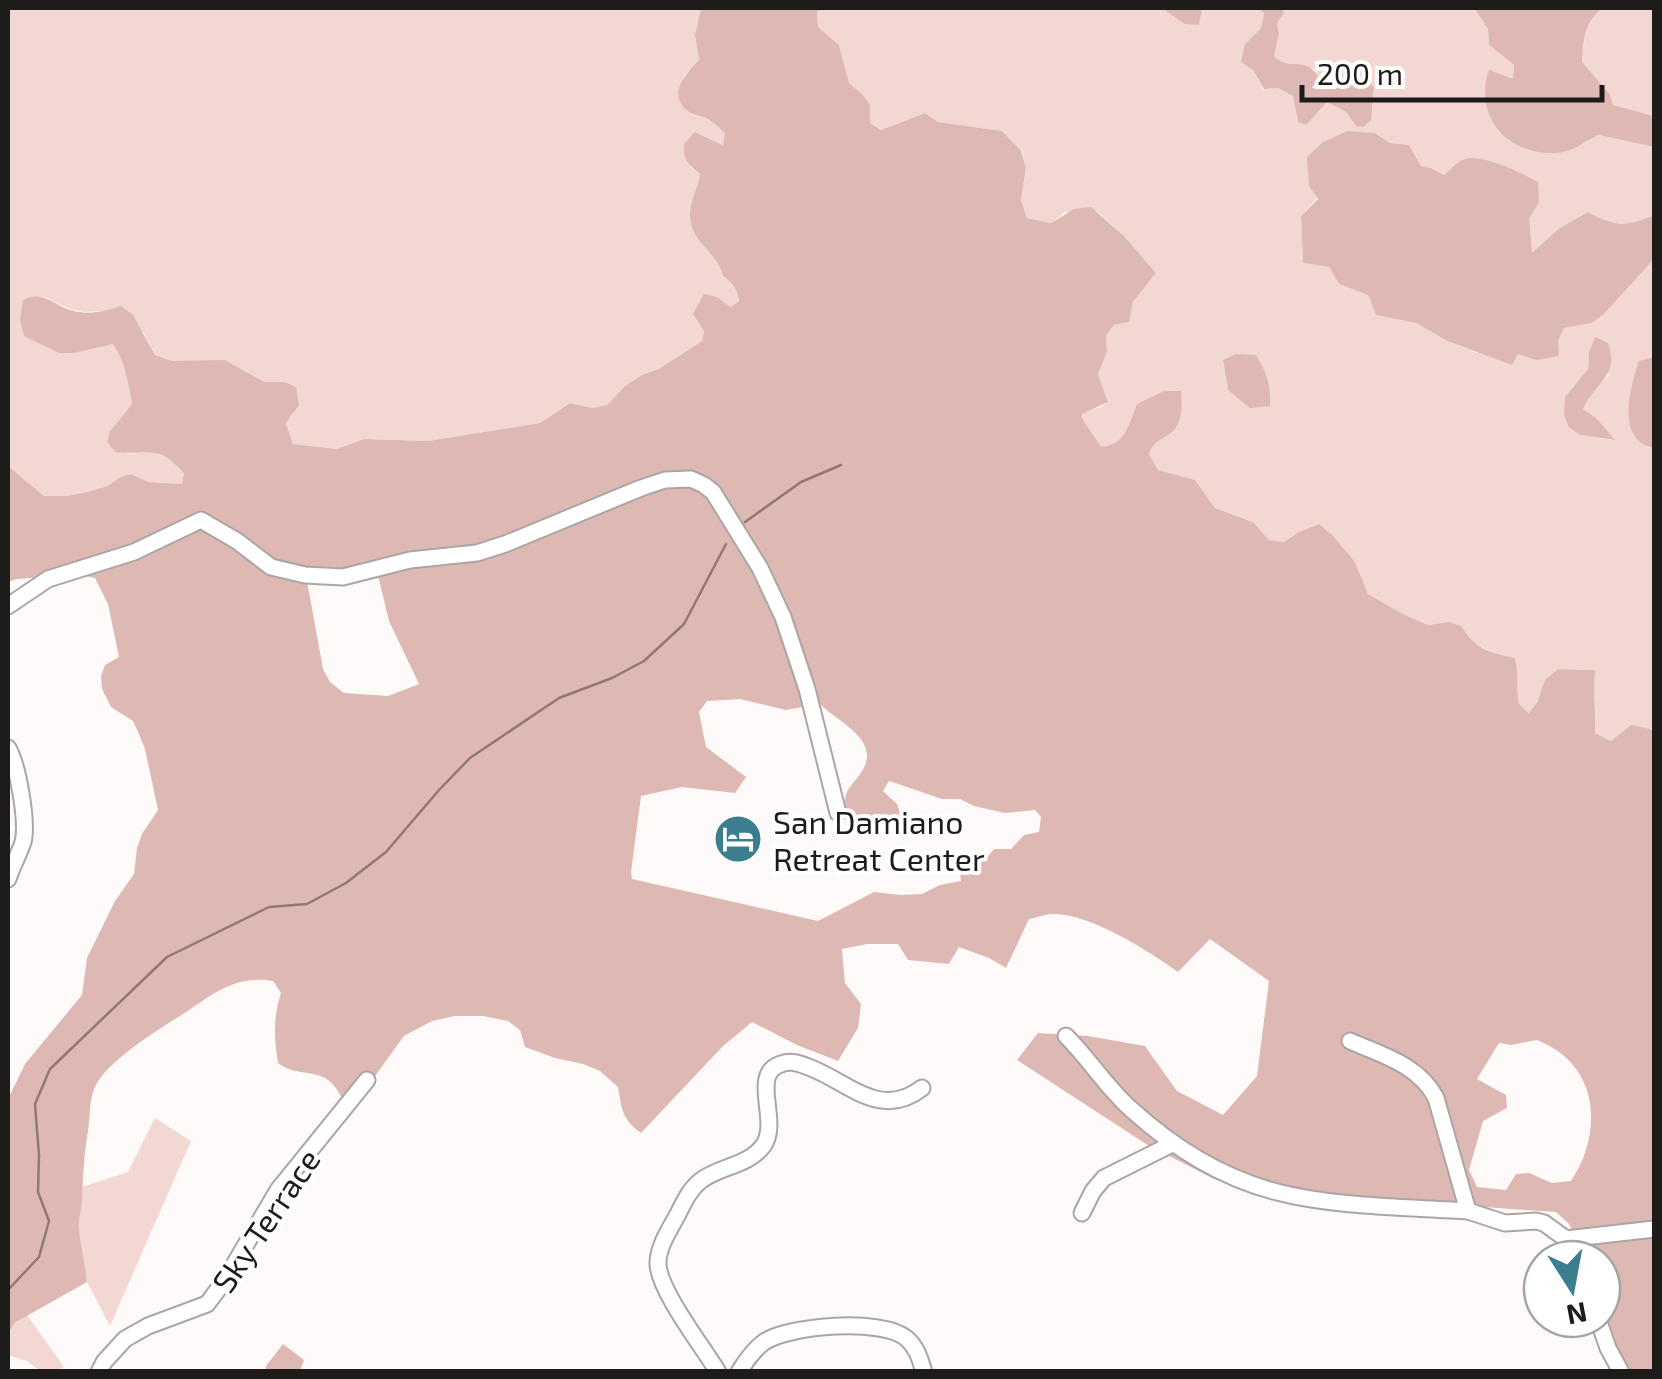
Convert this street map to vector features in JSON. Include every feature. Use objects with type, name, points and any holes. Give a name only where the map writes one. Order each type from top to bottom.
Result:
[{"type":"street","points":[[8,606],[48,579],[134,552],[201,520],[271,566],[305,576],[343,578],[410,560],[477,553],[641,488],[665,480],[690,479],[713,492],[760,568],[783,617],[807,689],[838,813]]},
{"type":"street","points":[[8,748],[21,789],[24,838],[8,879]]},
{"type":"street","points":[[1066,1036],[1089,1059],[1112,1092],[1172,1144],[1222,1172],[1277,1192],[1318,1200],[1468,1211],[1512,1224],[1536,1221],[1566,1239],[1654,1229]]},
{"type":"street","points":[[1350,1041],[1410,1068],[1431,1088],[1468,1211]]},
{"type":"street","points":[[718,1372],[664,1286],[658,1262],[690,1192],[704,1178],[750,1158],[763,1146],[770,1131],[766,1076],[779,1064],[797,1062],[874,1100],[892,1102],[922,1088]]},
{"type":"street","name":"Sky Terrace","points":[[99,1372],[126,1339],[148,1326],[207,1304],[278,1190],[367,1080]]},
{"type":"street","points":[[1082,1213],[1104,1178],[1172,1144]]},
{"type":"street","points":[[739,1372],[762,1343],[784,1332],[823,1327],[894,1331],[915,1346],[924,1372]]},
{"type":"street","points":[[1605,1339],[1621,1372]]},
{"type":"shaded area","points":[[8,8],[701,8],[695,35],[699,60],[683,77],[691,114],[710,119],[726,133],[724,145],[695,132],[690,167],[700,174],[691,224],[734,287],[739,302],[731,307],[717,297],[694,313],[704,331],[702,341],[659,370],[625,386],[607,405],[592,408],[570,403],[540,423],[428,441],[364,439],[337,449],[293,444],[286,422],[293,415],[296,387],[193,362],[170,361],[155,355],[144,333],[107,311],[83,312],[44,297],[24,336],[68,346],[114,344],[121,357],[132,404],[110,431],[107,441],[129,454],[151,452],[171,458],[184,474],[182,484],[148,482],[131,474],[87,492],[44,496],[8,466]]},
{"type":"shaded area","points":[[701,8],[824,8],[817,12],[818,27],[839,45],[849,83],[870,105],[870,123],[881,130],[925,113],[938,122],[1002,131],[1021,150],[1026,168],[1021,200],[1027,218],[1051,223],[1074,209],[1091,207],[1124,236],[1156,273],[1133,302],[1129,322],[1114,325],[1106,336],[1107,352],[1098,374],[1108,402],[1082,414],[1101,447],[1121,438],[1137,404],[1164,391],[1181,391],[1179,422],[1149,454],[1158,470],[1195,480],[1215,508],[1253,522],[1269,540],[1284,542],[1319,524],[1355,562],[1368,594],[1428,625],[1448,622],[1461,626],[1484,649],[1515,658],[1519,704],[1529,713],[1545,680],[1558,669],[1595,670],[1595,733],[1611,741],[1631,725],[1654,732],[1654,1371],[1631,1371],[1611,1339],[1622,1339],[1622,1239],[1576,1239],[1569,1224],[1556,1212],[1371,1199],[1214,1179],[1146,1144],[1017,1060],[1038,1033],[1088,1036],[1145,1046],[1177,1091],[1223,1115],[1257,1076],[1269,981],[1210,939],[1178,972],[1101,926],[1053,914],[1029,919],[1006,968],[959,947],[949,964],[908,960],[898,944],[842,949],[845,983],[861,1004],[858,1028],[838,1061],[752,1022],[723,1046],[641,1133],[624,1113],[618,1087],[600,1071],[525,1047],[520,1030],[508,1021],[483,1016],[432,1021],[404,1036],[349,1112],[325,1078],[278,1063],[275,1028],[281,993],[273,981],[235,984],[138,1044],[99,1080],[90,1105],[79,1222],[87,1282],[16,1322],[8,1333],[8,1099],[25,1064],[82,995],[87,958],[115,901],[134,874],[142,834],[158,810],[145,749],[133,721],[111,707],[102,689],[105,665],[119,657],[108,604],[95,578],[82,575],[8,582],[8,466],[44,496],[87,492],[131,474],[148,482],[182,484],[184,474],[160,454],[115,452],[107,441],[110,431],[132,404],[123,364],[113,344],[59,353],[24,336],[20,320],[23,300],[41,297],[83,312],[121,306],[133,315],[155,355],[171,361],[225,360],[264,382],[285,382],[296,387],[299,405],[286,423],[293,444],[337,449],[364,439],[428,441],[540,423],[570,403],[592,408],[607,405],[625,386],[702,341],[704,331],[693,314],[704,294],[731,307],[739,301],[734,287],[691,224],[690,209],[700,174],[687,161],[684,144],[695,132],[723,145],[725,133],[709,119],[691,113],[679,100],[683,79],[699,60],[695,35]],"holes":[[[378,575],[389,621],[419,684],[388,696],[344,693],[330,682],[323,669],[307,581]],[[740,699],[786,710],[820,704],[849,727],[861,740],[867,755],[845,801],[849,818],[862,830],[894,831],[902,818],[897,804],[883,791],[889,781],[942,799],[960,799],[1005,813],[1035,810],[1041,817],[1039,832],[1024,835],[1011,849],[994,849],[984,861],[969,857],[959,867],[961,881],[922,894],[874,892],[818,921],[632,879],[641,796],[682,787],[735,793],[746,777],[706,747],[699,712],[707,701]],[[1537,1040],[1558,1051],[1584,1082],[1591,1121],[1582,1162],[1571,1181],[1552,1183],[1529,1173],[1516,1174],[1506,1190],[1477,1187],[1469,1170],[1483,1121],[1507,1108],[1506,1095],[1477,1079],[1499,1043]]]},
{"type":"shaded area","points":[[824,8],[1165,8],[1199,24],[1202,8],[1257,8],[1264,13],[1261,28],[1245,44],[1263,89],[1278,88],[1294,96],[1297,121],[1327,102],[1346,112],[1356,126],[1373,106],[1374,89],[1362,69],[1324,87],[1313,69],[1282,63],[1274,56],[1277,23],[1283,8],[1474,8],[1488,29],[1489,45],[1514,65],[1513,79],[1581,145],[1598,135],[1654,147],[1654,215],[1633,224],[1557,230],[1531,254],[1528,219],[1539,202],[1459,162],[1444,175],[1421,166],[1409,145],[1390,143],[1375,133],[1301,216],[1303,263],[1329,267],[1339,284],[1368,295],[1376,315],[1416,323],[1477,353],[1518,354],[1558,341],[1564,328],[1592,323],[1654,259],[1654,732],[1650,729],[1611,741],[1595,733],[1594,670],[1558,669],[1544,685],[1530,713],[1519,705],[1515,658],[1479,646],[1448,622],[1428,625],[1368,594],[1355,562],[1345,551],[1297,533],[1284,542],[1269,540],[1253,522],[1215,508],[1195,480],[1158,471],[1149,454],[1178,423],[1181,391],[1137,404],[1121,438],[1101,448],[1082,413],[1108,402],[1098,374],[1107,352],[1106,336],[1114,325],[1129,322],[1133,302],[1156,273],[1097,211],[1065,212],[1051,223],[1027,218],[1021,200],[1026,169],[1022,150],[1002,131],[938,122],[925,113],[881,130],[869,122],[869,105],[849,83],[839,45],[818,27],[817,12]],"holes":[[[1596,337],[1609,375],[1582,409],[1596,418],[1613,440],[1580,435],[1565,397],[1588,369],[1589,352]],[[1256,355],[1228,390],[1223,360]]]},
{"type":"shaded area","points":[[1165,8],[1202,8],[1199,25],[1185,24]]},
{"type":"shaded area","points":[[1257,8],[1283,8],[1277,23],[1274,56],[1279,60],[1310,67],[1324,86],[1331,87],[1338,83],[1346,66],[1362,69],[1374,88],[1371,120],[1363,127],[1356,126],[1346,112],[1327,102],[1306,125],[1298,122],[1293,96],[1278,88],[1264,89],[1253,70],[1241,62],[1245,44],[1261,28],[1264,13]]},
{"type":"shaded area","points":[[1474,8],[1602,8],[1588,26],[1582,62],[1610,95],[1613,105],[1654,116],[1654,147],[1598,135],[1555,153],[1538,152],[1509,140],[1490,117],[1485,87],[1489,70],[1513,79],[1514,65],[1489,45],[1488,29]]},
{"type":"shaded area","points":[[1601,8],[1654,8],[1654,116],[1612,105],[1582,62],[1588,26]]},
{"type":"shaded area","points":[[1348,131],[1375,133],[1390,143],[1409,145],[1421,166],[1444,175],[1459,162],[1472,158],[1502,165],[1538,182],[1539,202],[1529,219],[1532,253],[1557,230],[1588,212],[1621,224],[1654,215],[1654,259],[1604,314],[1592,323],[1564,328],[1558,341],[1559,356],[1536,360],[1518,354],[1512,365],[1447,341],[1416,323],[1376,315],[1368,295],[1339,284],[1329,267],[1303,263],[1301,216],[1318,199],[1309,186],[1307,157],[1323,142]]},
{"type":"shaded area","points":[[1595,337],[1608,343],[1611,364],[1583,409],[1615,440],[1580,435],[1569,427],[1564,415],[1565,397],[1588,369]]},
{"type":"shaded area","points":[[1236,354],[1256,355],[1268,379],[1270,406],[1250,408],[1228,390],[1223,360]]},
{"type":"shaded area","points":[[1654,357],[1654,448],[1634,435],[1629,412],[1639,361]]},
{"type":"shaded area","points":[[155,1118],[191,1141],[110,1326],[87,1282],[78,1225],[82,1187],[128,1172]]},
{"type":"shaded area","points":[[27,1315],[64,1367],[40,1371],[27,1361],[8,1355],[10,1331]]},
{"type":"shaded area","points":[[283,1344],[304,1360],[300,1371],[265,1371],[266,1366]]},
{"type":"waterway","points":[[745,522],[801,482],[841,465]]},
{"type":"waterway","points":[[8,1290],[39,1257],[49,1221],[38,1192],[35,1104],[50,1069],[167,957],[269,907],[307,904],[346,883],[386,852],[470,758],[559,698],[644,661],[684,624],[726,544]]},
{"type":"place","name":"San Damiano Retreat Center","points":[[738,839]]}]
